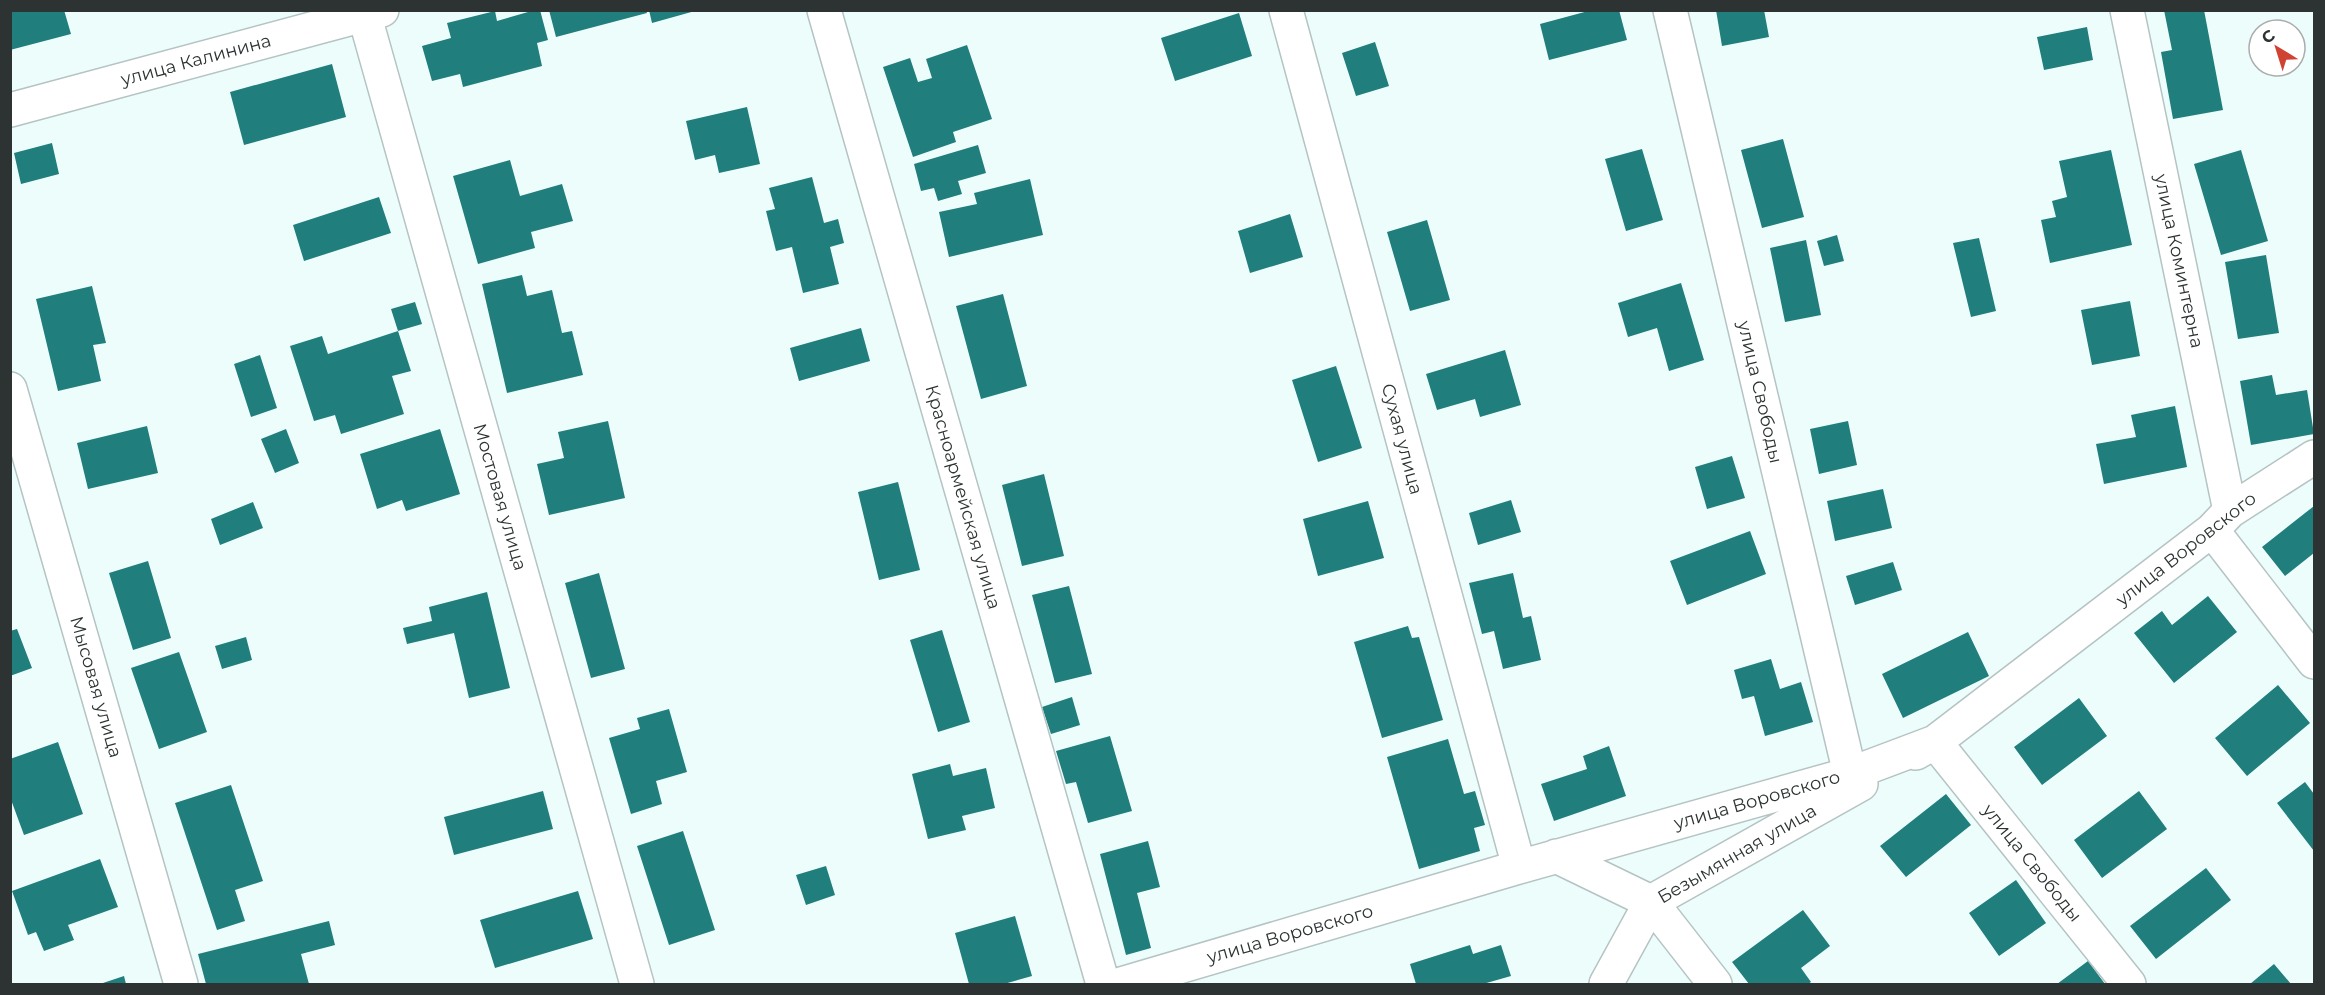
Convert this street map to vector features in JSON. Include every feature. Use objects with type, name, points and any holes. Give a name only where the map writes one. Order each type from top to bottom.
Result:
[{"type":"street","name":"Красноармейская улица","points":[[824,10],[1103,984]]},
{"type":"street","name":"Сухая улица","points":[[1286,10],[1519,867]]},
{"type":"street","name":"улица Свободы","points":[[1670,10],[1850,774]]},
{"type":"street","name":"улица Коминтерна","points":[[2127,10],[2221,521],[2314,662]]},
{"type":"street","name":"улица Калинина","points":[[10,110],[370,12]]},
{"type":"street","name":"Мостовая улица","points":[[370,12],[637,984]]},
{"type":"street","name":"Мысовая улица","points":[[10,389],[181,984]]},
{"type":"street","name":"улица Воровского","points":[[1121,984],[1556,856],[1850,774],[1935,742],[2221,521],[2314,457]]},
{"type":"street","name":"улица Свободы","points":[[1935,742],[2129,984]]},
{"type":"street","name":"Безымянная улица","points":[[1606,984],[1652,902],[1935,742]]},
{"type":"street","points":[[1556,856],[1652,902],[1715,984]]},
{"type":"building","points":[[10,10],[64,10],[71,34],[10,50]]},
{"type":"building","points":[[540,10],[548,40],[537,43],[542,66],[463,87],[460,74],[432,81],[422,46],[451,38],[447,23],[495,11],[497,21]]},
{"type":"building","points":[[549,10],[646,10],[647,13],[556,37]]},
{"type":"building","points":[[649,10],[695,10],[695,11],[652,23]]},
{"type":"building","points":[[1592,10],[1619,10],[1627,40],[1549,60],[1540,24]]},
{"type":"building","points":[[1716,10],[1764,10],[1769,37],[1722,46]]},
{"type":"building","points":[[2164,10],[2204,10],[2223,110],[2173,119],[2161,52],[2172,50]]},
{"type":"building","points":[[1239,13],[1252,56],[1175,81],[1161,38]]},
{"type":"building","points":[[2087,27],[2093,60],[2044,70],[2037,37]]},
{"type":"building","points":[[1375,42],[1389,86],[1356,96],[1342,53]]},
{"type":"building","points":[[967,45],[992,119],[953,132],[956,142],[913,157],[883,67],[910,58],[918,82],[932,78],[926,59]]},
{"type":"building","points":[[332,64],[346,117],[244,145],[230,92]]},
{"type":"building","points":[[747,107],[760,164],[719,173],[715,155],[695,160],[686,121]]},
{"type":"building","points":[[1783,139],[1804,217],[1762,228],[1741,150]]},
{"type":"building","points":[[52,143],[59,174],[21,184],[14,153]]},
{"type":"building","points":[[978,145],[986,173],[958,181],[962,194],[938,201],[934,188],[921,191],[914,164]]},
{"type":"building","points":[[1642,149],[1663,220],[1626,231],[1605,159]]},
{"type":"building","points":[[2111,150],[2132,245],[2050,263],[2041,220],[2056,217],[2052,201],[2067,197],[2059,161]]},
{"type":"building","points":[[2241,150],[2268,241],[2221,255],[2194,164]]},
{"type":"building","points":[[510,160],[520,196],[562,184],[573,221],[531,232],[535,248],[478,264],[453,176]]},
{"type":"building","points":[[812,177],[824,223],[838,219],[844,243],[830,247],[839,284],[803,293],[792,247],[776,251],[766,211],[775,209],[769,188]]},
{"type":"building","points":[[1030,179],[1043,235],[949,257],[939,212],[977,204],[974,193]]},
{"type":"building","points":[[379,197],[391,233],[304,261],[293,225]]},
{"type":"building","points":[[1290,214],[1303,257],[1250,273],[1238,231]]},
{"type":"building","points":[[1427,220],[1450,300],[1410,311],[1387,232]]},
{"type":"building","points":[[1837,235],[1844,261],[1824,266],[1817,241]]},
{"type":"building","points":[[1979,238],[1996,311],[1971,317],[1953,243]]},
{"type":"building","points":[[1806,240],[1821,315],[1785,322],[1770,248]]},
{"type":"building","points":[[2266,255],[2279,333],[2238,339],[2225,262]]},
{"type":"building","points":[[522,275],[527,296],[552,290],[562,333],[572,331],[583,375],[507,393],[482,284]]},
{"type":"building","points":[[1681,283],[1704,360],[1669,371],[1657,328],[1628,337],[1618,303]]},
{"type":"building","points":[[92,286],[106,343],[93,345],[101,381],[58,391],[36,299]]},
{"type":"building","points":[[1003,294],[1027,386],[981,399],[956,306]]},
{"type":"building","points":[[2130,301],[2140,356],[2092,365],[2081,310]]},
{"type":"building","points":[[415,302],[422,324],[398,331],[391,309]]},
{"type":"building","points":[[861,328],[870,361],[799,381],[790,348]]},
{"type":"building","points":[[398,331],[411,371],[392,376],[404,414],[341,434],[335,415],[314,421],[290,346],[322,336],[328,354]]},
{"type":"building","points":[[1505,350],[1521,405],[1480,417],[1475,399],[1437,410],[1426,374]]},
{"type":"building","points":[[260,355],[277,408],[251,417],[234,364]]},
{"type":"building","points":[[1336,366],[1362,448],[1318,462],[1292,380]]},
{"type":"building","points":[[2272,375],[2276,395],[2307,390],[2314,434],[2251,445],[2240,381]]},
{"type":"building","points":[[2175,406],[2187,467],[2104,484],[2096,444],[2136,437],[2131,415]]},
{"type":"building","points":[[608,421],[625,498],[549,515],[537,464],[564,458],[558,432]]},
{"type":"building","points":[[1848,421],[1857,465],[1819,474],[1810,429]]},
{"type":"building","points":[[147,426],[158,473],[88,489],[77,443]]},
{"type":"building","points":[[286,429],[299,463],[275,473],[261,439]]},
{"type":"building","points":[[440,429],[460,494],[406,511],[402,500],[377,509],[360,454]]},
{"type":"building","points":[[1732,456],[1745,498],[1707,509],[1695,467]]},
{"type":"building","points":[[1044,474],[1064,556],[1022,566],[1002,485]]},
{"type":"building","points":[[898,482],[920,570],[879,580],[858,492]]},
{"type":"building","points":[[1883,489],[1892,528],[1835,541],[1827,501]]},
{"type":"building","points":[[1511,500],[1521,532],[1478,545],[1469,513]]},
{"type":"building","points":[[1368,501],[1384,558],[1318,576],[1303,519]]},
{"type":"building","points":[[253,502],[263,528],[220,545],[211,519]]},
{"type":"building","points":[[2314,506],[2314,553],[2285,576],[2262,547]]},
{"type":"building","points":[[1750,531],[1766,574],[1687,605],[1670,561]]},
{"type":"building","points":[[148,561],[171,638],[133,650],[109,573]]},
{"type":"building","points":[[1893,562],[1902,590],[1855,605],[1846,576]]},
{"type":"building","points":[[599,573],[625,669],[591,678],[565,583]]},
{"type":"building","points":[[1513,573],[1523,618],[1531,616],[1541,660],[1503,669],[1494,631],[1482,634],[1469,583]]},
{"type":"building","points":[[1069,586],[1092,674],[1055,683],[1032,595]]},
{"type":"building","points":[[487,592],[510,688],[469,698],[454,633],[407,644],[403,628],[432,621],[429,607]]},
{"type":"building","points":[[2208,596],[2237,632],[2174,683],[2134,633],[2162,611],[2172,625]]},
{"type":"building","points":[[1408,626],[1412,638],[1419,637],[1443,720],[1382,738],[1354,642]]},
{"type":"building","points":[[17,629],[32,668],[10,676],[10,631]]},
{"type":"building","points":[[942,630],[970,722],[938,732],[910,640]]},
{"type":"building","points":[[1968,632],[1989,676],[1903,718],[1882,674]]},
{"type":"building","points":[[246,637],[252,660],[222,669],[215,646]]},
{"type":"building","points":[[179,652],[207,732],[159,749],[131,668]]},
{"type":"building","points":[[1771,659],[1780,689],[1801,682],[1813,722],[1765,736],[1754,696],[1742,699],[1734,670]]},
{"type":"building","points":[[2278,685],[2310,723],[2247,776],[2215,738]]},
{"type":"building","points":[[1072,697],[1080,725],[1051,734],[1042,707]]},
{"type":"building","points":[[2079,698],[2107,736],[2042,785],[2014,747]]},
{"type":"building","points":[[669,709],[687,772],[656,781],[662,804],[631,814],[609,738],[640,729],[637,718]]},
{"type":"building","points":[[1110,736],[1132,811],[1088,823],[1076,782],[1066,784],[1056,751]]},
{"type":"building","points":[[1448,739],[1464,794],[1475,791],[1485,825],[1474,828],[1480,851],[1419,869],[1387,757]]},
{"type":"building","points":[[58,742],[83,814],[24,835],[10,797],[10,759]]},
{"type":"building","points":[[1609,746],[1626,796],[1554,821],[1541,784],[1587,769],[1583,756]]},
{"type":"building","points":[[950,764],[953,776],[986,768],[995,808],[962,816],[966,830],[928,839],[912,774]]},
{"type":"building","points":[[2305,782],[2314,794],[2314,851],[2277,803]]},
{"type":"building","points":[[231,785],[263,881],[235,890],[245,921],[217,930],[175,803]]},
{"type":"building","points":[[543,791],[553,829],[454,855],[444,817]]},
{"type":"building","points":[[2139,791],[2167,829],[2102,878],[2074,840]]},
{"type":"building","points":[[1946,794],[1971,825],[1906,877],[1880,846]]},
{"type":"building","points":[[683,831],[715,930],[669,945],[637,846]]},
{"type":"building","points":[[1148,841],[1160,887],[1137,893],[1151,948],[1126,955],[1100,854]]},
{"type":"building","points":[[100,859],[118,907],[68,925],[74,940],[44,951],[36,932],[28,935],[12,891]]},
{"type":"building","points":[[826,866],[835,895],[806,905],[796,875]]},
{"type":"building","points":[[2206,868],[2231,900],[2156,959],[2130,926]]},
{"type":"building","points":[[2016,880],[2046,923],[1999,956],[1969,913]]},
{"type":"building","points":[[578,891],[593,939],[495,968],[480,920]]},
{"type":"building","points":[[1803,910],[1830,946],[1801,968],[1811,982],[1808,984],[1749,984],[1732,962]]},
{"type":"building","points":[[1015,916],[1032,976],[1004,984],[969,984],[955,933]]},
{"type":"building","points":[[329,921],[335,945],[301,954],[309,984],[206,984],[198,954]]},
{"type":"building","points":[[1470,945],[1473,954],[1501,945],[1511,976],[1483,984],[1416,984],[1410,964]]},
{"type":"building","points":[[2088,961],[2105,984],[2057,984]]},
{"type":"building","points":[[2274,964],[2291,984],[2250,984]]},
{"type":"building","points":[[124,976],[126,984],[100,984]]}]
